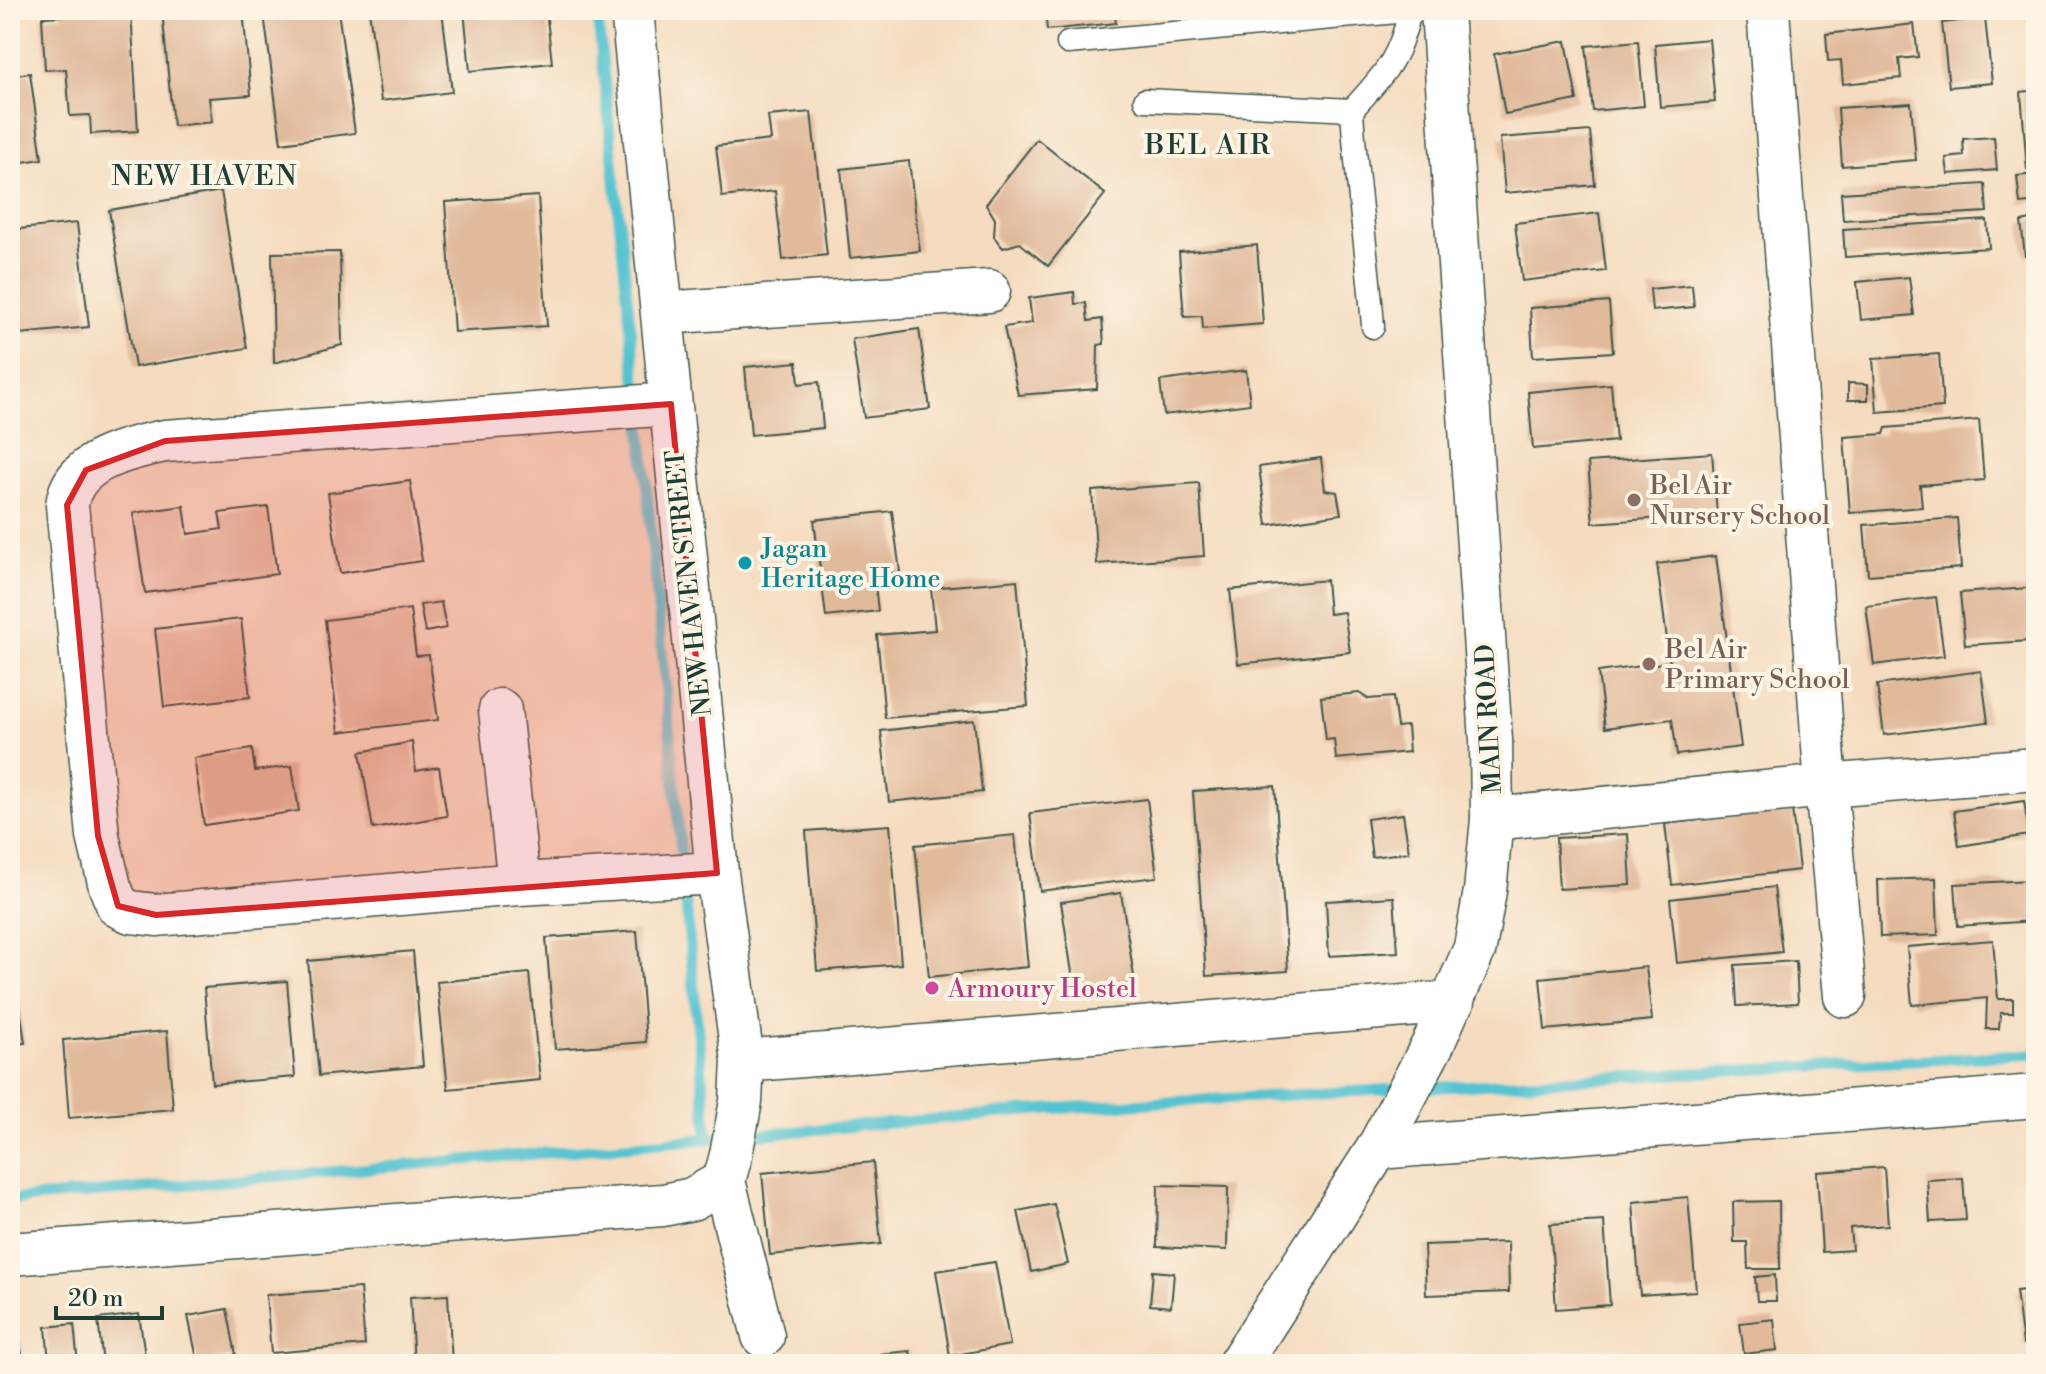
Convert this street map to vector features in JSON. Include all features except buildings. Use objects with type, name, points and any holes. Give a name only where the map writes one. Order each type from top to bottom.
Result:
[{"type":"street","name":"NEW HAVEN STREET","points":[[632,10],[662,313],[650,405],[705,873],[742,1081],[728,1168]]},
{"type":"street","name":"MAIN ROAD","points":[[1239,1364],[1378,1148],[1433,1044],[1475,948],[1485,891],[1492,819],[1490,724],[1442,10]]},
{"type":"street","points":[[1768,10],[1826,786],[1845,996]]},
{"type":"street","points":[[662,313],[989,291]]},
{"type":"street","points":[[650,405],[165,441],[109,457],[86,470],[68,493],[67,505],[98,836],[110,887],[118,906],[131,912],[156,915],[519,884],[705,873]]},
{"type":"street","points":[[500,710],[519,884]]},
{"type":"street","points":[[1492,819],[2036,769]]},
{"type":"street","points":[[742,1081],[1453,1002]]},
{"type":"street","points":[[1378,1148],[2036,1096]]},
{"type":"street","points":[[10,1254],[663,1205],[692,1199],[728,1168],[763,1336]]},
{"type":"lane","points":[[1068,43],[1418,10]]},
{"type":"lane","points":[[1373,327],[1352,110],[1387,72],[1403,42],[1410,11]]},
{"type":"lane","points":[[1145,100],[1352,110]]},
{"type":"highlighted area","points":[[671,404],[717,873],[156,915],[118,906],[98,836],[67,505],[86,470],[165,441]]},
{"type":"waterway","points":[[597,10],[638,398]]},
{"type":"waterway","points":[[640,415],[708,1139]]},
{"type":"waterway","points":[[1422,1088],[2036,1054]]},
{"type":"waterway","points":[[743,1136],[1061,1108],[1396,1089]]},
{"type":"waterway","points":[[10,1200],[726,1137]]},
{"type":"place","name":"Bel Air Nursery School","points":[[1634,500]]},
{"type":"place","name":"Jagan Heritage Home","points":[[745,563]]},
{"type":"place","name":"Bel Air Primary School","points":[[1649,664]]},
{"type":"place","name":"Armoury Hostel","points":[[932,988]]},
{"type":"district","name":"BEL AIR","points":[[1208,144]]},
{"type":"district","name":"NEW HAVEN","points":[[205,175]]}]
